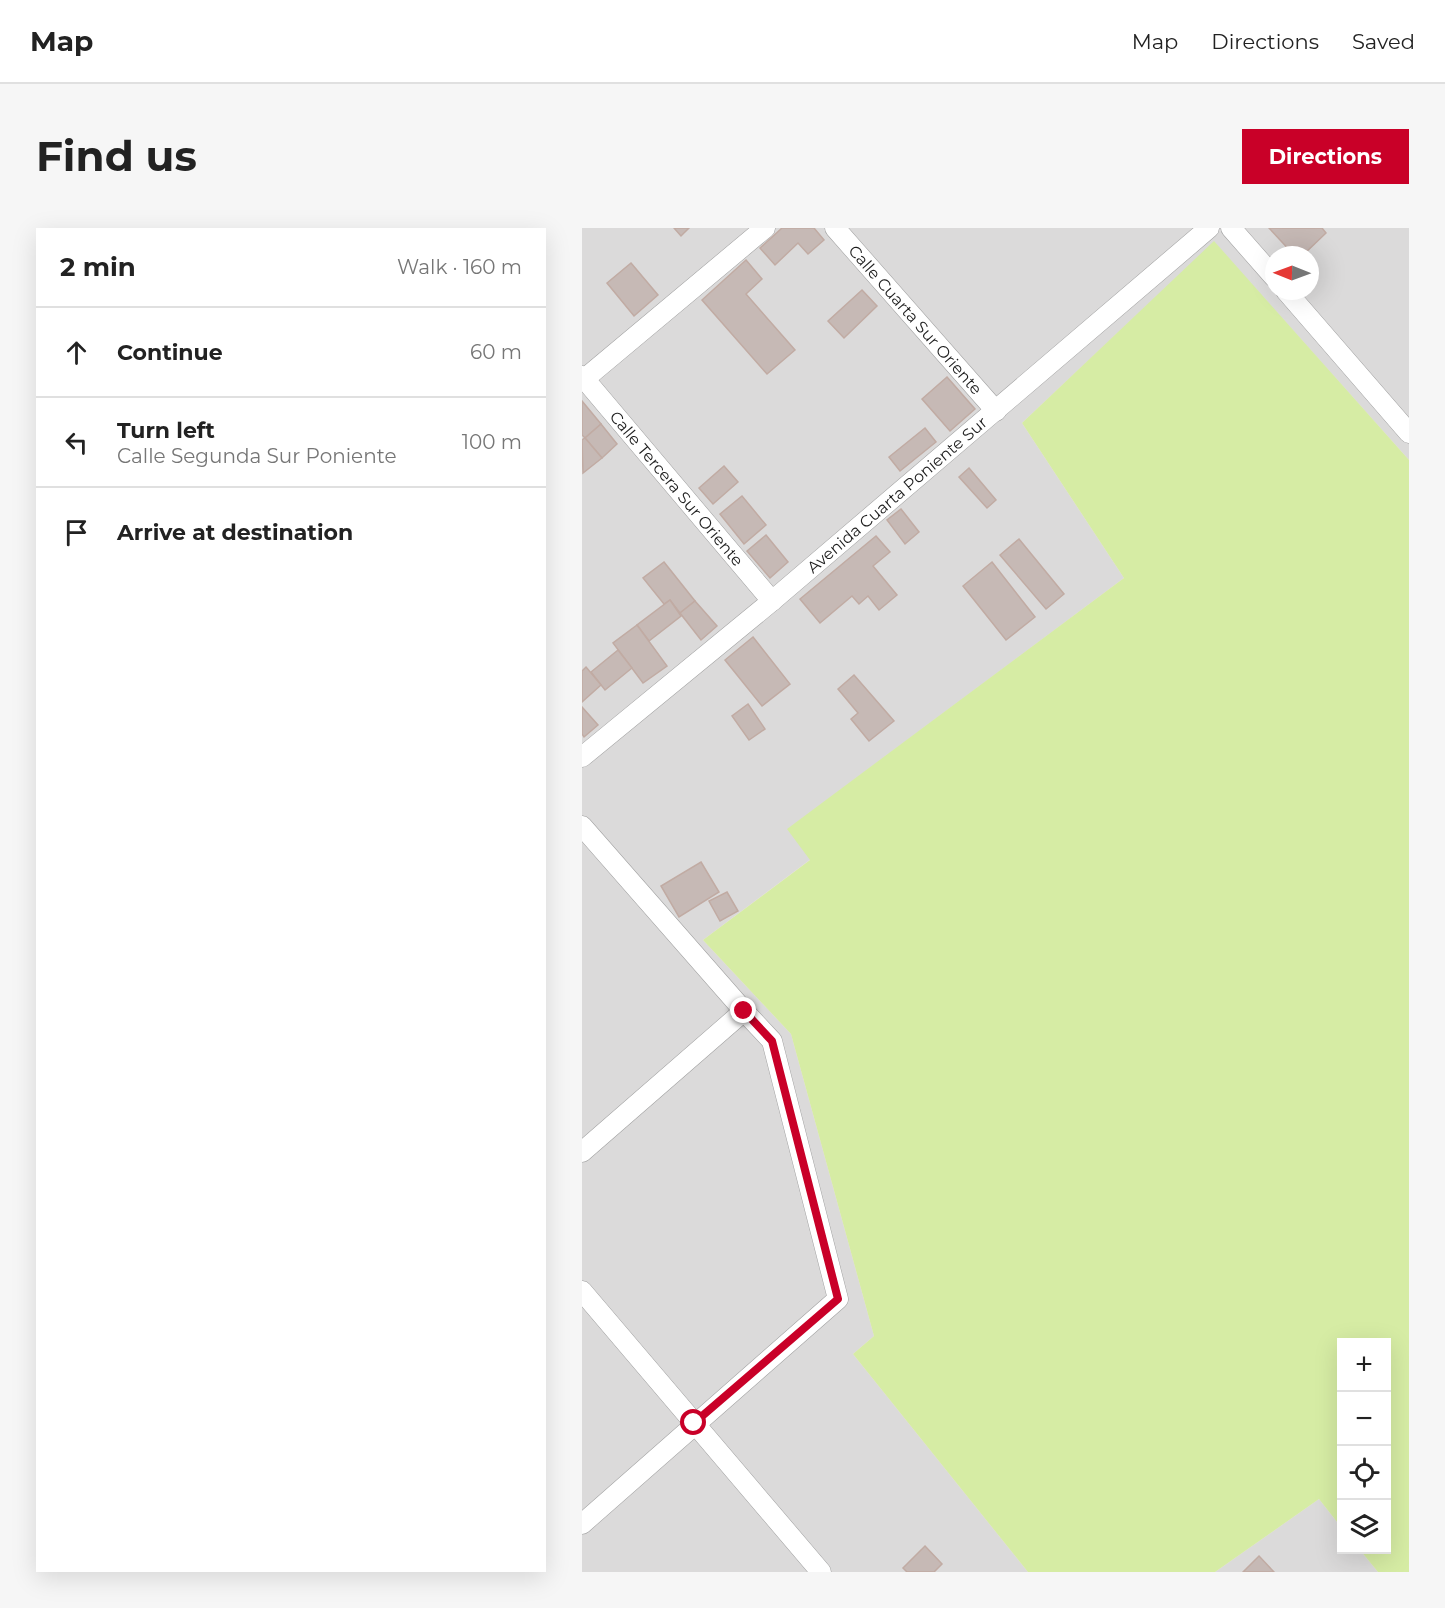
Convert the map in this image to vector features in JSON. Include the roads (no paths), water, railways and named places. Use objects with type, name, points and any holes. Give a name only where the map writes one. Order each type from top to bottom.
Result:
[{"type":"street","points":[[583,378],[765,228]]},
{"type":"street","name":"Calle Cuarta Sur Oriente","points":[[835,228],[996,411]]},
{"type":"street","name":"Avenida Cuarta Poniente Sur","points":[[582,757],[772,601],[1209,228]]},
{"type":"street","points":[[1232,228],[1265,266]]},
{"type":"street","points":[[1294,300],[1409,433]]},
{"type":"street","name":"Calle Tercera Sur Oriente","points":[[583,378],[772,601]]},
{"type":"street","points":[[582,826],[772,1041],[838,1299],[694,1423],[582,1524]]},
{"type":"street","points":[[582,1152],[744,1011]]},
{"type":"street","points":[[582,1291],[821,1572]]}]
